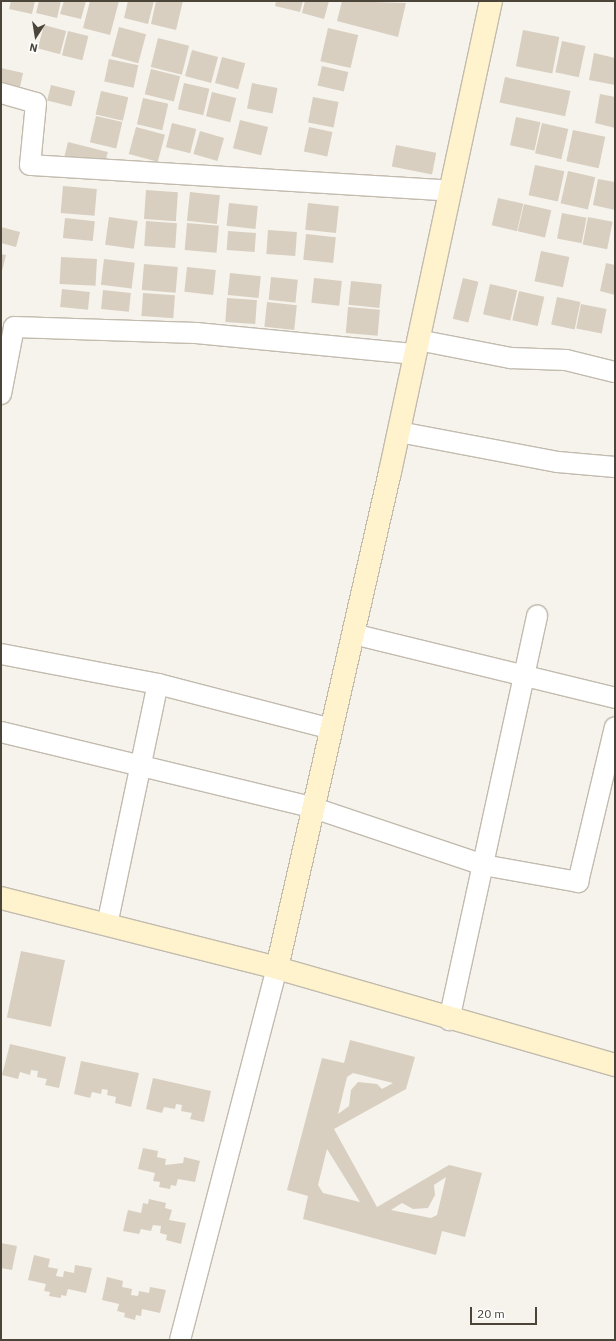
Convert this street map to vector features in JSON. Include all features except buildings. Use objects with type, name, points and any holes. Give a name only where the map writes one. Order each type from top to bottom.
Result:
[{"type":"street","points":[[180,1340],[277,968],[399,432],[491,1]]},
{"type":"street","points":[[1,93],[36,103],[30,165],[450,192]]},
{"type":"street","points":[[1,394],[7,326],[196,333],[417,347],[511,358],[566,360],[615,372]]},
{"type":"street","points":[[399,432],[558,462],[615,466]]},
{"type":"street","points":[[449,1020],[537,615]]},
{"type":"street","points":[[353,634],[525,674],[615,698]]},
{"type":"street","points":[[1,654],[158,684],[332,729]]},
{"type":"street","points":[[107,925],[158,684]]},
{"type":"street","points":[[1,732],[141,764],[314,808],[483,865],[578,882],[615,727]]},
{"type":"street","points":[[1,898],[277,968],[449,1020],[615,1065]]}]
